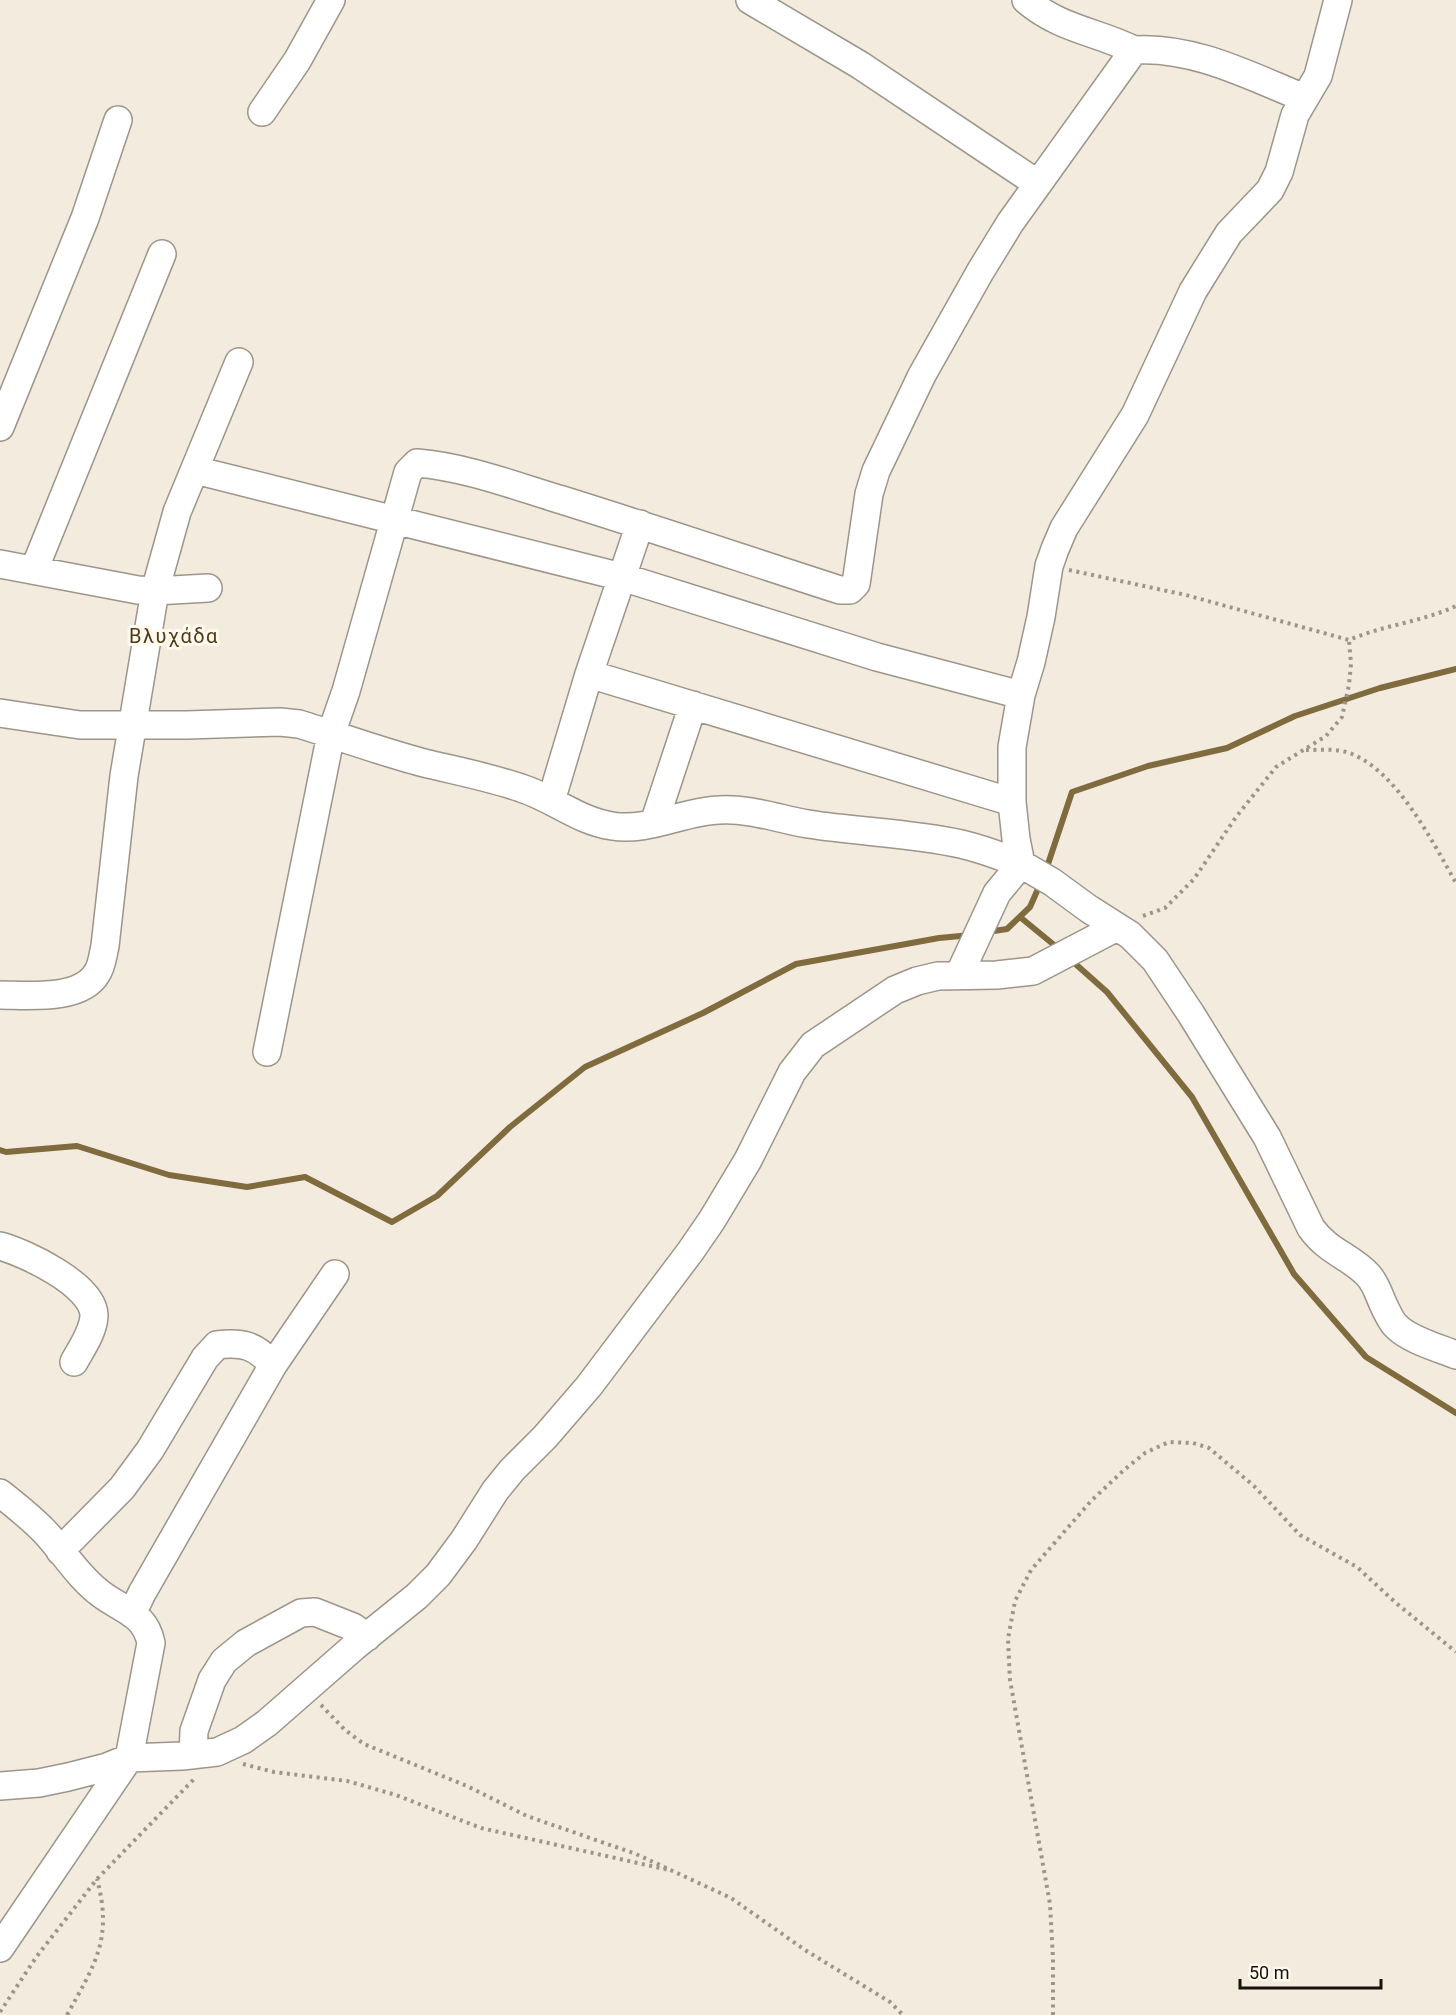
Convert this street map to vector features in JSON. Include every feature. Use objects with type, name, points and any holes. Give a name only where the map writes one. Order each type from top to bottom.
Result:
[{"type":"street","points":[[262,112],[297,61],[331,0]]},
{"type":"street","points":[[750,0],[860,65],[1038,183]]},
{"type":"street","points":[[1026,0],[1052,19],[1116,41],[1134,50],[1160,50],[1210,61],[1304,98]]},
{"type":"street","points":[[959,975],[998,893],[1021,864],[1012,802],[1012,747],[1021,695],[1041,617],[1049,566],[1064,528],[1135,415],[1193,291],[1229,233],[1270,190],[1279,172],[1295,115],[1318,76],[1338,0]]},
{"type":"street","points":[[267,1052],[331,734],[346,691],[408,472],[417,462],[485,477],[640,524],[840,590],[850,590],[856,584],[869,494],[876,471],[922,375],[998,243],[1038,183],[1134,50]]},
{"type":"street","points":[[0,426],[85,218],[118,120]]},
{"type":"street","points":[[34,570],[162,254]]},
{"type":"street","points":[[0,995],[66,993],[86,985],[98,973],[105,946],[124,776],[155,591],[177,512],[239,362]]},
{"type":"street","points":[[195,470],[622,577],[877,657],[1021,695]]},
{"type":"street","points":[[551,801],[589,674],[640,524]]},
{"type":"street","points":[[0,564],[115,586],[155,591],[208,588]]},
{"type":"street","points":[[589,674],[1012,802]]},
{"type":"street","points":[[654,823],[693,705]]},
{"type":"street","points":[[0,713],[80,725],[280,722],[299,724],[413,760],[527,789],[565,810],[613,826],[628,827],[719,810],[743,811],[809,824],[962,844],[1021,864],[1076,897],[1089,909],[1140,943],[1155,960],[1191,1014],[1267,1137],[1311,1228],[1320,1240],[1359,1266],[1369,1276],[1376,1285],[1384,1306],[1397,1327],[1456,1355]]},
{"type":"street","points":[[0,1786],[39,1783],[68,1777],[107,1767],[129,1758],[205,1754],[243,1740],[417,1596],[438,1575],[512,1470],[566,1413],[620,1346],[712,1220],[748,1160],[792,1072],[801,1057],[813,1045],[842,1023],[894,990],[928,978],[1033,971],[1117,927]]},
{"type":"street","points":[[0,1246],[24,1254],[59,1274],[79,1289],[92,1303],[94,1316],[91,1330],[74,1362]]},
{"type":"street","points":[[132,1614],[141,1593],[273,1365],[335,1274]]},
{"type":"street","points":[[60,1551],[122,1488],[178,1406],[205,1359],[217,1345],[250,1346],[263,1353],[273,1365]]},
{"type":"street","points":[[0,1493],[43,1530],[100,1593],[142,1622],[149,1630],[151,1643],[129,1758],[0,1948]]},
{"type":"street","points":[[205,1754],[194,1731],[212,1680],[224,1661],[246,1643],[301,1613],[315,1611],[367,1637]]},
{"type":"path","points":[[1049,566],[1185,595],[1349,640],[1369,631],[1416,620],[1456,606]]},
{"type":"path","points":[[1117,927],[1165,908],[1194,879],[1236,817],[1275,767],[1326,736],[1342,717],[1351,664],[1349,640]]},
{"type":"path","points":[[1304,750],[1329,749],[1351,753],[1378,770],[1401,795],[1456,883]]},
{"type":"path","points":[[1053,2015],[1050,1904],[1010,1680],[1008,1639],[1015,1601],[1031,1570],[1091,1501],[1124,1470],[1145,1453],[1169,1442],[1193,1443],[1209,1448],[1254,1486],[1300,1534],[1357,1566],[1396,1603],[1456,1652]]},
{"type":"path","points":[[307,1688],[325,1711],[364,1744],[467,1786],[527,1816],[636,1854],[731,1898],[805,1950],[890,2002],[903,2015]]},
{"type":"path","points":[[0,2012],[37,1956],[97,1879],[185,1789],[205,1754],[251,1768],[347,1781],[386,1792],[481,1828],[513,1837],[669,1870]]},
{"type":"path","points":[[67,2015],[100,1951],[104,1925],[103,1903],[97,1879]]},
{"type":"waterway","points":[[1046,870],[1072,792],[1148,766],[1227,748],[1295,716],[1380,688],[1456,669]]},
{"type":"waterway","points":[[987,932],[1007,929],[1030,907],[1041,882]]},
{"type":"waterway","points":[[1020,917],[1059,949]]},
{"type":"waterway","points":[[0,1150],[6,1152],[77,1146],[169,1175],[247,1187],[305,1177],[392,1222],[437,1196],[510,1127],[585,1067],[703,1013],[796,964],[939,938],[971,935]]},
{"type":"waterway","points":[[1071,960],[1107,992],[1192,1097],[1294,1274],[1366,1357],[1456,1413]]},
{"type":"district","name":"Βλυχάδα","points":[[174,636]]}]
